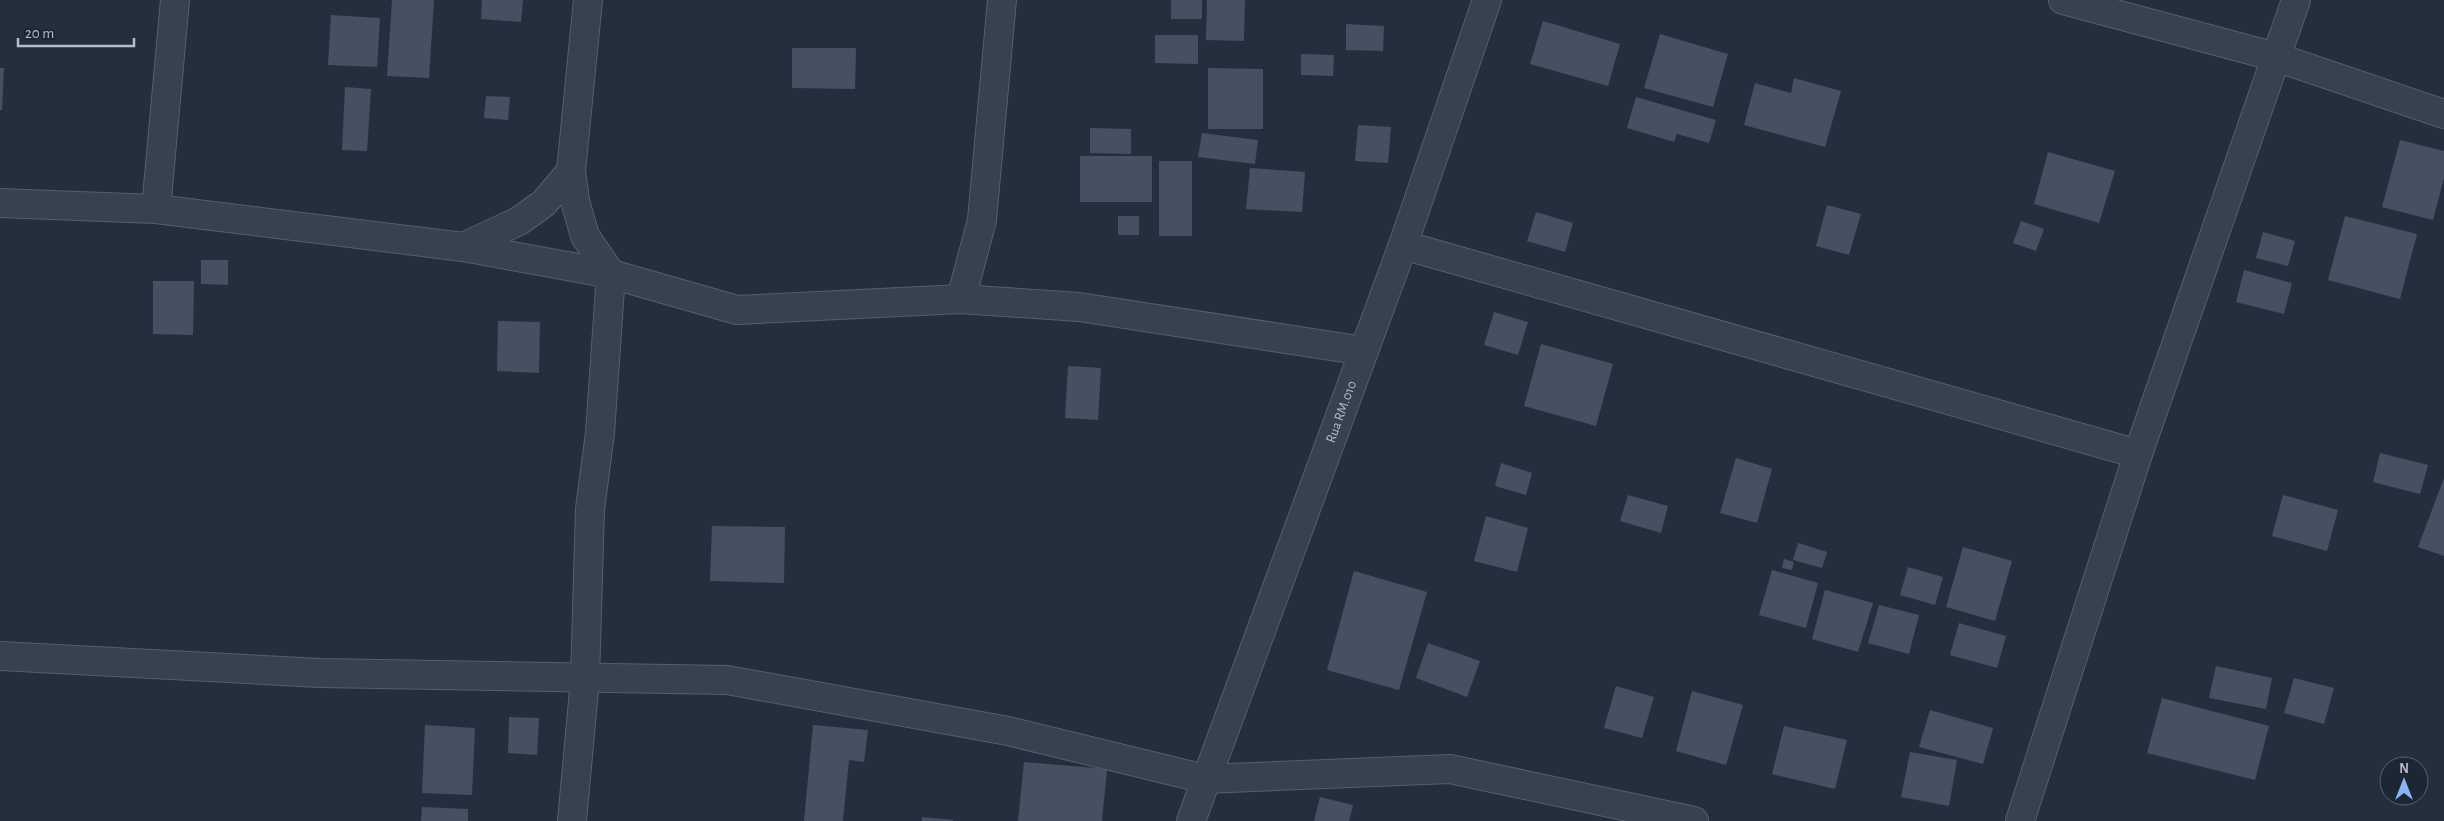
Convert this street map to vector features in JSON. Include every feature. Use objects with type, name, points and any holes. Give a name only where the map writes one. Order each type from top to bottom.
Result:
[{"type":"street","points":[[156,209],[176,0]]},
{"type":"street","points":[[572,821],[585,679],[590,509],[600,433],[611,274],[585,236],[574,201],[571,171],[588,0]]},
{"type":"street","points":[[961,299],[982,220],[1002,0]]},
{"type":"street","name":"Rua RM.010","points":[[1191,821],[1403,245],[1487,0]]},
{"type":"street","points":[[2062,0],[2276,57],[2444,114]]},
{"type":"street","points":[[2020,821],[2138,454],[2296,0]]},
{"type":"street","points":[[463,247],[519,221],[544,203],[571,171]]},
{"type":"street","points":[[0,203],[156,209],[463,247],[611,274],[737,310],[961,299],[1079,307],[1364,351]]},
{"type":"street","points":[[1403,245],[2138,454]]},
{"type":"street","points":[[0,656],[310,673],[727,680],[1008,731],[1205,779],[1450,769],[1694,821]]},
{"type":"building","points":[[392,0],[434,0],[429,78],[387,76]]},
{"type":"building","points":[[482,0],[523,0],[521,22],[481,19]]},
{"type":"building","points":[[1171,0],[1202,0],[1202,19],[1171,19]]},
{"type":"building","points":[[1207,0],[1245,0],[1244,41],[1206,40]]},
{"type":"building","points":[[331,15],[380,18],[377,67],[328,65]]},
{"type":"building","points":[[1543,21],[1620,44],[1608,86],[1530,64]]},
{"type":"building","points":[[1346,24],[1384,26],[1383,51],[1346,50]]},
{"type":"building","points":[[1660,34],[1728,54],[1713,107],[1644,88]]},
{"type":"building","points":[[1155,35],[1198,35],[1198,64],[1155,63]]},
{"type":"building","points":[[792,48],[856,48],[855,89],[792,88]]},
{"type":"building","points":[[1301,54],[1334,55],[1333,76],[1301,75]]},
{"type":"building","points":[[0,68],[4,68],[2,110],[0,110]]},
{"type":"building","points":[[1208,68],[1263,69],[1263,129],[1208,129]]},
{"type":"building","points":[[1794,78],[1841,91],[1825,147],[1744,125],[1755,83],[1791,93]]},
{"type":"building","points":[[345,87],[371,89],[367,151],[342,150]]},
{"type":"building","points":[[486,96],[510,97],[508,120],[484,118]]},
{"type":"building","points":[[1636,97],[1716,120],[1709,143],[1677,134],[1674,142],[1627,128]]},
{"type":"building","points":[[1358,125],[1391,127],[1388,163],[1355,161]]},
{"type":"building","points":[[1090,128],[1131,129],[1131,154],[1090,153]]},
{"type":"building","points":[[1202,133],[1258,140],[1255,164],[1198,157]]},
{"type":"building","points":[[2400,140],[2444,151],[2444,178],[2433,220],[2382,207]]},
{"type":"building","points":[[2048,152],[2115,171],[2099,223],[2034,204]]},
{"type":"building","points":[[1080,156],[1152,156],[1152,202],[1080,202]]},
{"type":"building","points":[[1159,161],[1192,161],[1192,236],[1159,236]]},
{"type":"building","points":[[1250,168],[1305,172],[1302,212],[1246,209]]},
{"type":"building","points":[[1827,205],[1861,214],[1849,255],[1816,246]]},
{"type":"building","points":[[1536,212],[1573,223],[1565,252],[1527,241]]},
{"type":"building","points":[[1118,216],[1139,216],[1139,235],[1118,235]]},
{"type":"building","points":[[2345,216],[2417,234],[2400,299],[2328,280]]},
{"type":"building","points":[[2021,221],[2044,229],[2036,251],[2013,243]]},
{"type":"building","points":[[2263,232],[2295,241],[2288,266],[2256,258]]},
{"type":"building","points":[[201,260],[228,260],[228,285],[201,284]]},
{"type":"building","points":[[2244,270],[2292,283],[2284,314],[2236,302]]},
{"type":"building","points":[[153,281],[194,281],[193,335],[153,334]]},
{"type":"building","points":[[1494,312],[1528,322],[1518,355],[1484,345]]},
{"type":"building","points":[[498,321],[540,322],[539,373],[497,371]]},
{"type":"building","points":[[1541,344],[1613,364],[1596,426],[1524,406]]},
{"type":"building","points":[[1068,366],[1101,368],[1098,420],[1065,418]]},
{"type":"building","points":[[2380,453],[2428,465],[2420,494],[2373,482]]},
{"type":"building","points":[[1736,458],[1772,469],[1757,523],[1720,513]]},
{"type":"building","points":[[1501,463],[1532,473],[1526,495],[1495,486]]},
{"type":"building","points":[[2444,478],[2444,556],[2418,547]]},
{"type":"building","points":[[1628,495],[1668,506],[1661,533],[1620,521]]},
{"type":"building","points":[[2283,495],[2338,510],[2327,551],[2272,536]]},
{"type":"building","points":[[1486,516],[1528,528],[1517,572],[1474,561]]},
{"type":"building","points":[[712,526],[785,527],[784,583],[710,581]]},
{"type":"building","points":[[1798,543],[1827,552],[1822,568],[1793,560]]},
{"type":"building","points":[[1963,547],[2012,561],[1995,621],[1946,607]]},
{"type":"building","points":[[1784,559],[1794,562],[1792,570],[1782,568]]},
{"type":"building","points":[[1908,567],[1943,577],[1935,605],[1900,595]]},
{"type":"building","points":[[1772,570],[1818,583],[1806,628],[1759,615]]},
{"type":"building","points":[[1354,571],[1427,592],[1399,690],[1327,670]]},
{"type":"building","points":[[1825,590],[1873,603],[1858,652],[1812,639]]},
{"type":"building","points":[[1879,605],[1919,615],[1909,654],[1868,643]]},
{"type":"building","points":[[1959,623],[2006,636],[1997,668],[1950,655]]},
{"type":"building","points":[[1428,643],[1480,661],[1467,697],[1416,678]]},
{"type":"building","points":[[2216,666],[2272,678],[2266,709],[2209,698]]},
{"type":"building","points":[[2294,678],[2334,688],[2324,724],[2284,713]]},
{"type":"building","points":[[1616,686],[1654,697],[1642,738],[1604,728]]},
{"type":"building","points":[[1692,691],[1743,705],[1726,765],[1676,751]]},
{"type":"building","points":[[2162,698],[2269,726],[2255,780],[2147,753]]},
{"type":"building","points":[[1930,710],[1993,728],[1983,764],[1919,747]]},
{"type":"building","points":[[509,717],[539,718],[537,755],[508,753]]},
{"type":"building","points":[[425,725],[475,728],[472,795],[422,793]]},
{"type":"building","points":[[813,725],[868,730],[864,762],[849,760],[843,821],[804,821]]},
{"type":"building","points":[[1784,726],[1847,740],[1835,789],[1772,774]]},
{"type":"building","points":[[1910,752],[1957,760],[1949,806],[1901,797]]},
{"type":"building","points":[[1024,762],[1107,769],[1102,821],[1018,821]]},
{"type":"building","points":[[1320,797],[1353,805],[1349,821],[1314,821]]},
{"type":"building","points":[[422,807],[468,809],[468,821],[421,821]]},
{"type":"building","points":[[922,817],[953,820],[953,821],[922,821]]}]
